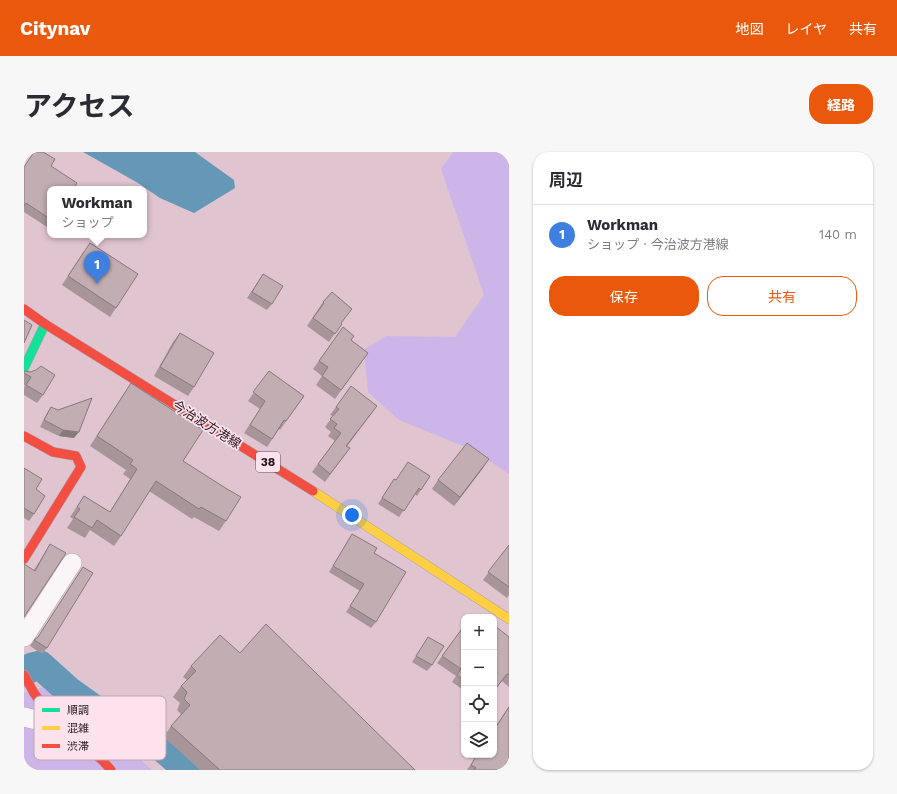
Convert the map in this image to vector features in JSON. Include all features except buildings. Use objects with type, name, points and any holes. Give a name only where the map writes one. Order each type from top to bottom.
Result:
[{"type":"main road","name":"今治波方港線","points":[[24,309],[45,324],[287,474],[509,619]]},
{"type":"main road","points":[[24,368],[45,324]]},
{"type":"main road","points":[[24,436],[53,452],[76,456],[81,467],[24,559]]},
{"type":"main road","points":[[24,675],[36,696]]},
{"type":"main road","points":[[102,760],[111,770]]},
{"type":"street","points":[[24,637],[72,563]]},
{"type":"street","points":[[24,717],[34,719]]},
{"type":"shaded area","points":[[453,152],[509,152],[509,474],[473,450],[399,420],[368,392],[364,350],[386,336],[455,337],[484,295],[441,169]]},
{"type":"shaded area","points":[[46,686],[59,696],[34,696],[34,760],[141,760],[152,770],[24,770],[24,693]]},
{"type":"water","points":[[83,152],[195,152],[234,180],[235,188],[194,213],[160,198],[147,189],[147,186],[142,186]]},
{"type":"waterway","points":[[24,672],[32,667],[40,665],[76,696]]},
{"type":"waterway","points":[[166,751],[188,770]]},
{"type":"traffic: fast","points":[[24,368],[45,324]]},
{"type":"traffic: slow","points":[[313,491],[509,619]]},
{"type":"traffic: jam","points":[[24,309],[45,324],[313,491]]},
{"type":"traffic: jam","points":[[24,436],[53,452],[76,456],[81,467],[24,559]]},
{"type":"traffic: jam","points":[[24,675],[36,696]]},
{"type":"traffic: jam","points":[[102,760],[111,770]]},
{"type":"place","name":"Workman","points":[[97,284]]}]
